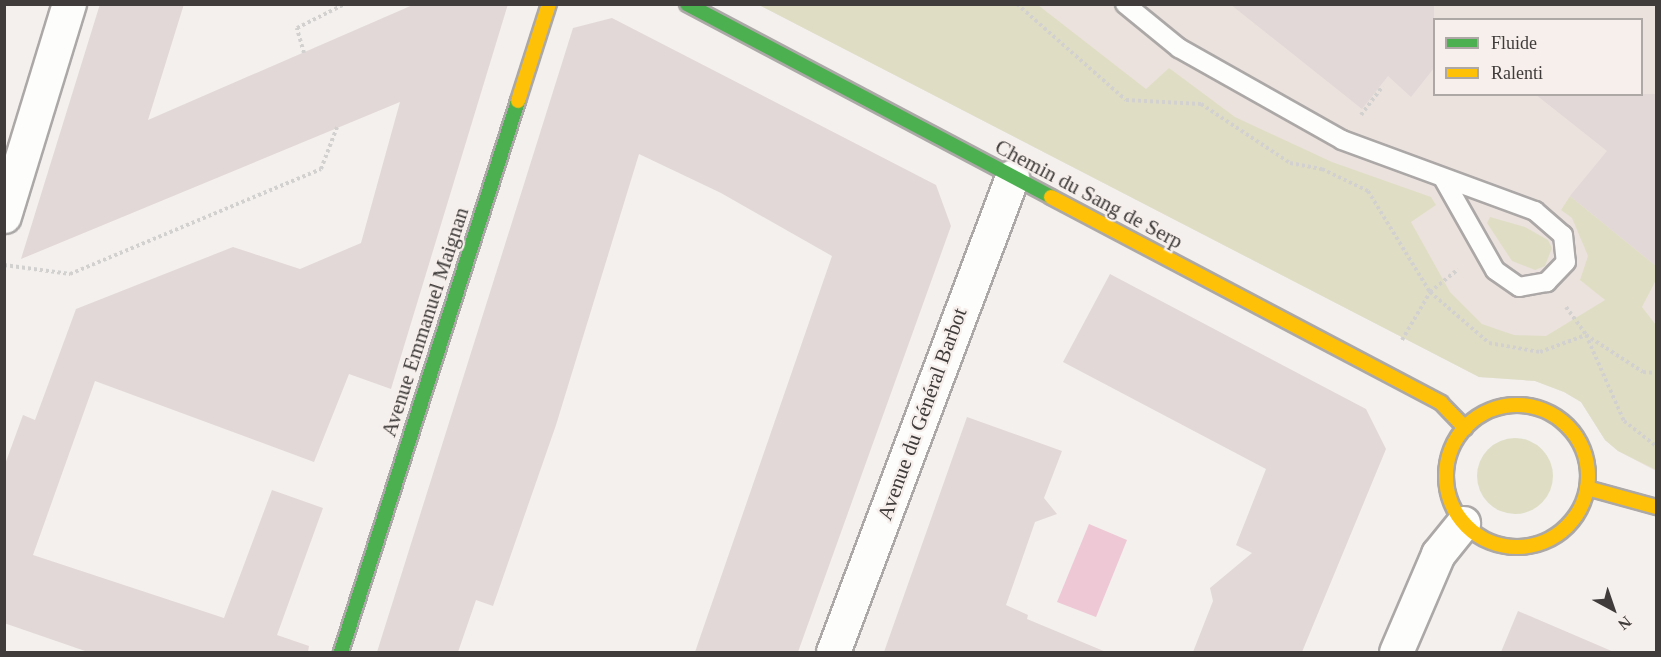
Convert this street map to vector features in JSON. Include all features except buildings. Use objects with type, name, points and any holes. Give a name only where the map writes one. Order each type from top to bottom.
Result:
[{"type":"street","points":[[4,216],[69,4]]},
{"type":"street","name":"Avenue Emmanuel Maignan","points":[[341,652],[549,4]]},
{"type":"street","name":"Chemin du Sang de Serp","points":[[687,4],[1432,398],[1465,428]]},
{"type":"street","name":"Avenue du Général Barbot","points":[[833,652],[1012,177]]},
{"type":"street","points":[[1515,404],[1552,414],[1578,439],[1587,461],[1587,488],[1580,510],[1547,541],[1502,546],[1481,537],[1463,523],[1452,505],[1446,475],[1453,445],[1465,428],[1494,409],[1515,404]]},
{"type":"street","points":[[1587,488],[1656,507]]},
{"type":"street","points":[[1396,652],[1438,554],[1463,523]]},
{"type":"lane","points":[[1125,4],[1179,48],[1259,96],[1342,140],[1444,180],[1510,199],[1535,211],[1563,236],[1566,262],[1547,282],[1519,287],[1495,270],[1444,180]]},
{"type":"path","points":[[304,52],[297,28],[345,4]]},
{"type":"path","points":[[1017,4],[1126,99],[1201,104],[1290,164],[1322,169],[1368,191],[1430,292],[1489,343],[1540,352],[1586,335]]},
{"type":"path","points":[[4,266],[70,274],[92,265],[321,169],[337,127]]},
{"type":"path","points":[[1413,318],[1430,292],[1483,252]]},
{"type":"path","points":[[1547,282],[1586,335],[1624,421],[1656,446]]},
{"type":"path","points":[[1586,335],[1643,372],[1656,374]]},
{"type":"shaded area","points":[[759,5],[1656,5],[1656,471],[1618,451],[1605,440],[1581,402],[1564,392],[1535,381],[1479,377]]},
{"type":"shaded area","points":[[1089,524],[1127,540],[1096,617],[1057,602]]},
{"type":"green space","points":[[759,5],[1038,5],[1146,89],[1169,68],[1235,117],[1332,162],[1431,197],[1436,205],[1411,222],[1450,292],[1482,324],[1514,335],[1546,336],[1605,300],[1580,280],[1588,256],[1572,218],[1561,210],[1570,196],[1656,266],[1656,280],[1642,307],[1656,325],[1656,470],[1618,451],[1605,440],[1581,402],[1564,392],[1535,381],[1479,377]]},
{"type":"green space","points":[[1490,217],[1525,227],[1548,240],[1552,248],[1545,266],[1535,270],[1512,261],[1487,223]]},
{"type":"green space","points":[[1515,438],[1530,441],[1542,449],[1550,461],[1553,476],[1550,491],[1542,503],[1530,511],[1515,514],[1500,511],[1488,503],[1480,491],[1477,476],[1480,461],[1488,449],[1500,441]]},
{"type":"traffic: fast","points":[[687,4],[1051,197]]},
{"type":"traffic: fast","points":[[341,652],[518,101]]},
{"type":"traffic: slow","points":[[518,101],[549,4]]},
{"type":"traffic: slow","points":[[1051,197],[1441,403],[1465,428]]},
{"type":"traffic: slow","points":[[1517,405],[1544,411],[1567,426],[1582,449],[1588,476],[1582,503],[1567,526],[1544,541],[1517,547],[1490,541],[1467,526],[1452,503],[1446,476],[1452,449],[1467,426],[1490,411],[1517,405]]},
{"type":"traffic: slow","points":[[1587,488],[1656,507]]}]
